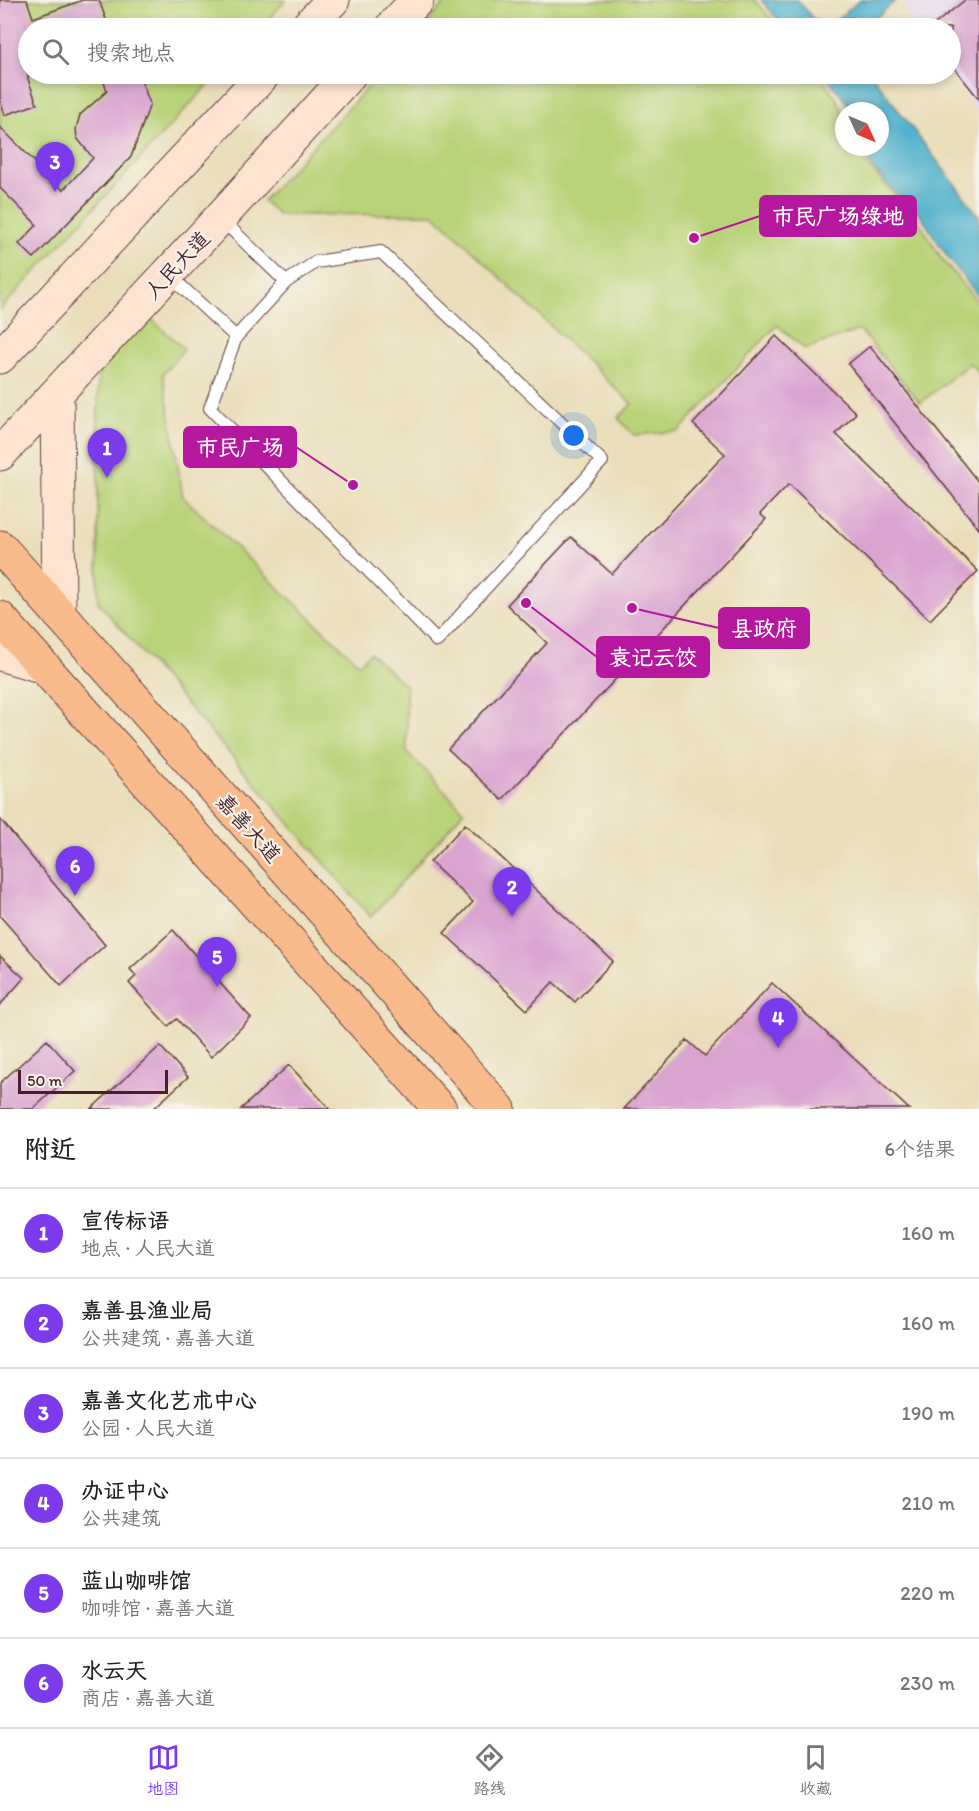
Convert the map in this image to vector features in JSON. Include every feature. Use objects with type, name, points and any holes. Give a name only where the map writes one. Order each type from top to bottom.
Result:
[{"type":"main road","points":[[316,18],[333,0]]},
{"type":"main road","points":[[400,18],[417,0]]},
{"type":"main road","points":[[1,354],[255,84]]},
{"type":"main road","name":"人民大道","points":[[0,454],[220,218],[341,84]]},
{"type":"main road","points":[[57,394],[59,614]]},
{"type":"main road","name":"嘉善大道","points":[[0,547],[499,1109]]},
{"type":"main road","points":[[0,618],[440,1109]]},
{"type":"main road","points":[[0,654],[44,667]]},
{"type":"lane","points":[[220,218],[286,282]]},
{"type":"lane","points":[[381,252],[602,461],[437,641],[210,408],[236,337],[286,282],[316,262],[381,252]]},
{"type":"lane","points":[[168,274],[236,337]]},
{"type":"shaded area","points":[[910,0],[979,0],[979,112],[959,84],[961,84],[961,18],[912,18],[903,6]]},
{"type":"green space","points":[[0,0],[286,0],[269,18],[18,18],[18,84],[209,84],[0,310]]},
{"type":"green space","points":[[448,0],[755,0],[770,18],[431,18]]},
{"type":"green space","points":[[371,84],[825,84],[838,102],[835,102],[835,156],[863,156],[870,168],[916,217],[942,259],[979,304],[979,374],[970,363],[920,403],[860,330],[805,349],[777,325],[679,431],[634,435],[618,418],[632,404],[434,214],[279,215],[263,201]]},
{"type":"green space","points":[[147,315],[184,349],[163,374],[183,497],[359,664],[370,653],[406,686],[407,752],[464,811],[371,917],[98,602],[98,368]]},
{"type":"water","points":[[761,0],[798,0],[812,18],[776,18]]},
{"type":"water","points":[[860,0],[896,0],[876,18],[838,18]]},
{"type":"water","points":[[832,84],[879,84],[979,216],[979,297],[949,259],[919,213],[897,194],[873,168],[867,156],[889,156],[889,102],[846,102]]},
{"type":"building","points":[[0,0],[27,0],[33,18],[18,18],[18,84],[30,84],[37,104],[5,115],[0,100]]},
{"type":"building","points":[[83,0],[99,0],[105,18],[33,18]]},
{"type":"building","points":[[965,0],[979,0],[979,99],[961,76],[961,18],[942,18]]},
{"type":"building","points":[[105,84],[143,84],[150,104],[131,157],[34,258],[19,244],[37,225],[0,188],[0,127],[63,190],[93,158],[77,138],[76,129],[80,115],[107,91]]},
{"type":"building","points":[[776,336],[856,413],[836,434],[978,571],[930,620],[789,484],[760,514],[766,519],[502,800],[448,749],[547,643],[507,605],[571,537],[612,574],[725,454],[693,424]]},
{"type":"building","points":[[870,346],[979,483],[979,529],[848,364]]},
{"type":"building","points":[[0,819],[105,945],[61,986],[0,916]]},
{"type":"building","points":[[465,824],[613,961],[575,1002],[553,982],[527,1010],[444,933],[473,902],[430,862]]},
{"type":"building","points":[[173,930],[251,1018],[211,1057],[177,1019],[168,1026],[129,983],[136,976],[130,969]]},
{"type":"building","points":[[0,956],[24,978],[0,1005]]},
{"type":"building","points":[[772,983],[909,1109],[624,1109],[687,1040],[705,1056]]},
{"type":"building","points":[[47,1040],[75,1071],[33,1109],[0,1109],[0,1083]]},
{"type":"building","points":[[160,1046],[188,1077],[153,1109],[91,1109]]},
{"type":"building","points":[[289,1065],[330,1109],[241,1109]]},
{"type":"place","name":"嘉善文化艺术中心","points":[[55,192]]},
{"type":"place","name":"市民广场绿地","points":[[694,238]]},
{"type":"place","name":"宣传标语","points":[[107,478]]},
{"type":"place","name":"市民广场","points":[[353,485]]},
{"type":"place","name":"袁记云饺","points":[[526,603]]},
{"type":"place","name":"县政府","points":[[632,608]]},
{"type":"place","name":"水云天","points":[[75,896]]},
{"type":"place","name":"嘉善县渔业局","points":[[512,917]]},
{"type":"place","name":"蓝山咖啡馆","points":[[217,987]]},
{"type":"place","name":"办证中心","points":[[778,1048]]}]
